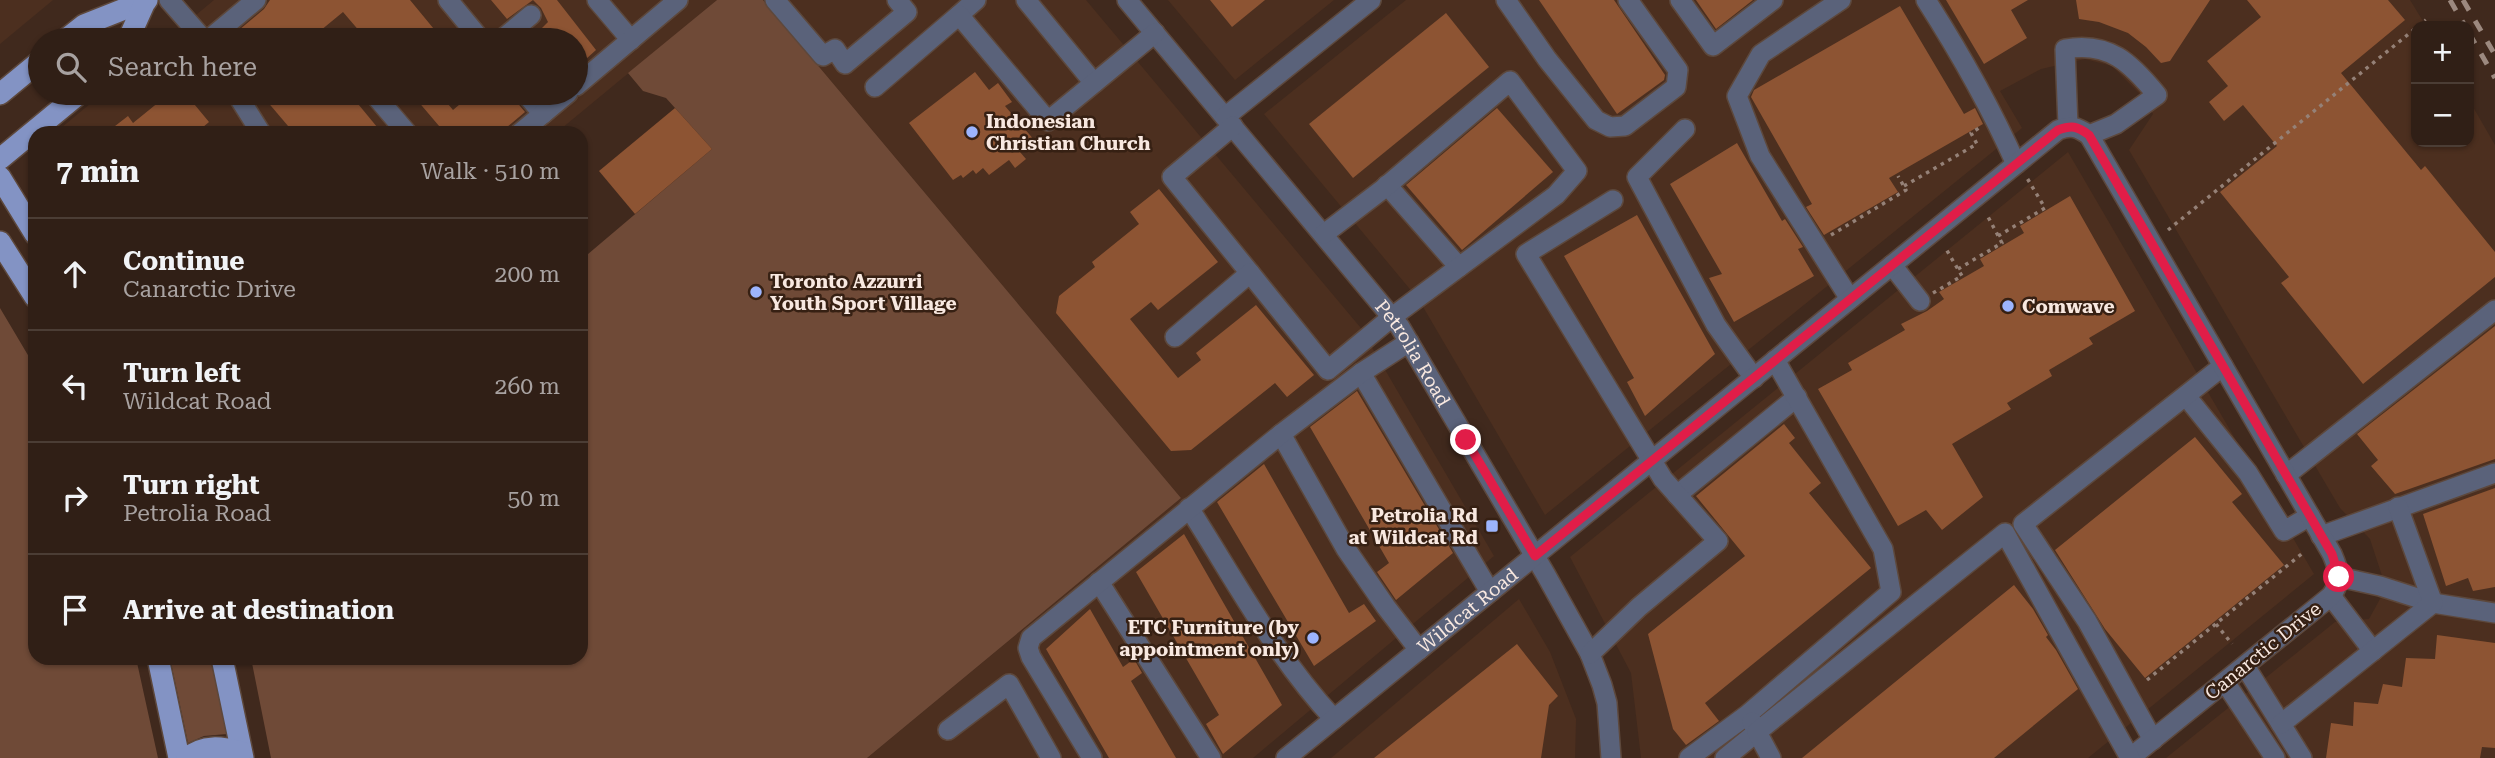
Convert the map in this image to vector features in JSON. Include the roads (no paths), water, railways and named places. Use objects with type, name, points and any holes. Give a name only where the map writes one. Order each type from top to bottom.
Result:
[{"type":"main road","points":[[80,28],[146,1]]},
{"type":"main road","points":[[134,28],[146,1]]},
{"type":"main road","points":[[0,94],[28,71]]},
{"type":"main road","points":[[40,126],[65,105]]},
{"type":"main road","points":[[0,159],[28,136]]},
{"type":"main road","points":[[0,177],[28,223]]},
{"type":"main road","points":[[0,242],[28,286]]},
{"type":"main road","points":[[159,665],[179,758]]},
{"type":"main road","points":[[187,758],[195,751],[212,747],[242,755],[223,665]]},
{"type":"street","points":[[169,0],[195,28]]},
{"type":"street","points":[[221,28],[256,0]]},
{"type":"street","points":[[447,0],[471,28]]},
{"type":"street","points":[[597,0],[631,40]]},
{"type":"street","points":[[588,76],[678,0]]},
{"type":"street","points":[[775,0],[823,56],[835,49],[845,64],[907,12],[897,0]]},
{"type":"street","points":[[875,88],[976,0]]},
{"type":"street","points":[[1026,0],[1094,83]]},
{"type":"street","name":"Petrolia Road","points":[[1127,0],[1324,234],[1392,317],[1409,342],[1590,654],[1607,703],[1611,758]]},
{"type":"street","points":[[1324,234],[1387,186],[1510,81],[1577,171],[1556,195],[1392,317],[1328,370],[1172,177],[1229,121],[1371,0]]},
{"type":"street","points":[[1506,0],[1547,60],[1596,120],[1610,127],[1625,125],[1676,87],[1678,70],[1628,0]]},
{"type":"street","points":[[1680,0],[1713,46],[1773,0]]},
{"type":"street","points":[[1841,0],[1761,54],[1737,96],[1760,156],[1850,299]]},
{"type":"street","points":[[1926,0],[1959,51],[1996,119],[2016,164]]},
{"type":"street","points":[[515,28],[531,15]]},
{"type":"street","points":[[959,15],[1048,121],[1155,33]]},
{"type":"street","name":"Wildcat Road","points":[[1286,758],[2058,130],[2078,129],[2116,124],[2157,96],[2141,75],[2112,52],[2083,46],[2065,49],[2078,129]]},
{"type":"street","points":[[244,105],[257,126]]},
{"type":"street","points":[[384,105],[402,126]]},
{"type":"street","points":[[535,105],[543,114]]},
{"type":"street","points":[[528,126],[554,105]]},
{"type":"street","points":[[1685,129],[1637,177],[1716,325],[1754,378]]},
{"type":"street","points":[[2078,129],[2223,366],[2321,536],[2337,566],[2339,577],[2381,586],[2433,603],[2495,613]]},
{"type":"street","points":[[1387,186],[1459,267]]},
{"type":"street","points":[[1590,654],[1639,607],[1718,541],[1651,461],[1526,254],[1613,200]]},
{"type":"street","points":[[1892,265],[1920,301]]},
{"type":"street","points":[[1175,337],[1250,273]]},
{"type":"street","points":[[2286,475],[2495,310]]},
{"type":"street","points":[[1092,758],[1031,656],[1028,648],[1031,638],[1281,434],[1361,373],[1409,342]]},
{"type":"street","points":[[1726,758],[1752,723],[1891,593],[1883,549],[1775,360]]},
{"type":"street","points":[[2153,740],[2087,621],[2023,524],[2223,366]]},
{"type":"street","points":[[1361,373],[1490,592]]},
{"type":"street","points":[[2186,396],[2248,473],[2284,531],[2310,516]]},
{"type":"street","points":[[1677,495],[1797,397]]},
{"type":"street","points":[[1281,434],[1346,549],[1419,650]]},
{"type":"street","points":[[2321,536],[2495,473]]},
{"type":"street","points":[[1189,508],[1279,652],[1304,687],[1334,719]]},
{"type":"street","points":[[2398,508],[2433,603]]},
{"type":"street","points":[[1689,758],[1752,723],[2005,533],[2130,758]]},
{"type":"street","name":"Canarctic Drive","points":[[2130,758],[2332,596],[2339,577]]},
{"type":"street","points":[[1099,582],[1211,758]]},
{"type":"street","points":[[2332,596],[2373,651]]},
{"type":"street","points":[[2281,724],[2433,603]]},
{"type":"street","points":[[2245,666],[2302,758]]},
{"type":"street","points":[[2225,682],[2275,758]]},
{"type":"street","points":[[948,730],[1009,684],[1051,758]]},
{"type":"street","points":[[1752,723],[1771,758]]},
{"type":"railway","points":[[2450,0],[2462,21]]},
{"type":"railway","points":[[2463,0],[2495,55]]},
{"type":"railway","points":[[2474,42],[2495,78]]},
{"type":"place","name":"Indonesian Christian Church","points":[[972,132]]},
{"type":"place","name":"Toronto Azzurri Youth Sport Village","points":[[756,292]]},
{"type":"place","name":"Comwave","points":[[2008,306]]},
{"type":"place","name":"Petrolia Rd at Wildcat Rd","points":[[1492,526]]},
{"type":"place","name":"ETC Furniture (by appointment only)","points":[[1313,638]]}]
